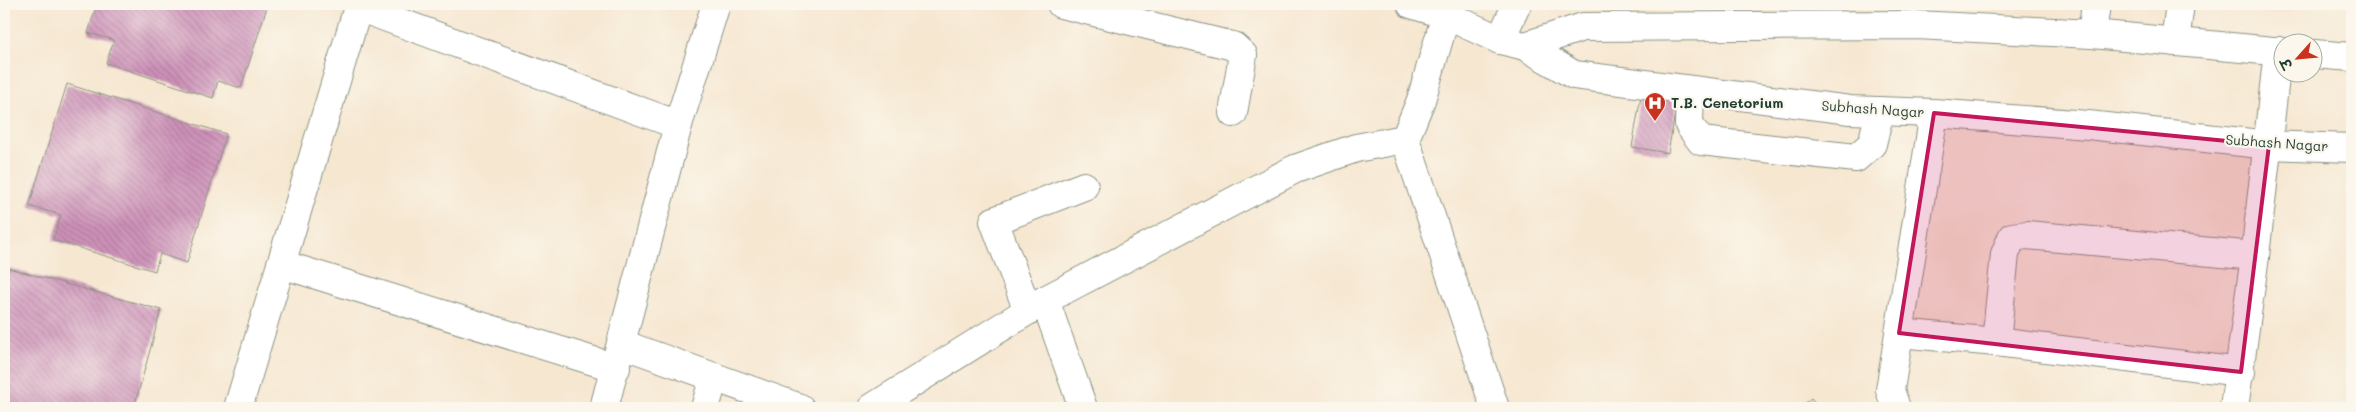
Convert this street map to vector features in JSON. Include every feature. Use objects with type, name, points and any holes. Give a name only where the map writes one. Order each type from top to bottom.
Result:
[{"type":"street","points":[[604,408],[678,125],[716,4]]},
{"type":"street","points":[[1061,4],[1232,46],[1243,55],[1233,113]]},
{"type":"street","name":"Subhash Nagar","points":[[1411,4],[1446,15],[1512,43],[1574,75],[1850,110],[1934,113],[2088,124],[2269,145],[2352,148]]},
{"type":"street","points":[[1517,4],[1512,43],[1583,27],[1918,15],[2092,34],[2274,50]]},
{"type":"street","points":[[2092,34],[2096,4]]},
{"type":"street","points":[[2175,42],[2180,4]]},
{"type":"street","points":[[238,408],[358,5],[678,125]]},
{"type":"street","points":[[1446,15],[1421,100],[1405,139],[1494,408]]},
{"type":"street","points":[[2324,55],[2352,57]]},
{"type":"street","points":[[2234,408],[2241,372],[2277,82]]},
{"type":"street","points":[[1690,90],[1689,125],[1701,141],[1856,158],[1872,144],[1880,111]]},
{"type":"street","points":[[1896,408],[1890,390],[1934,113]]},
{"type":"street","points":[[872,408],[1037,306],[1295,169],[1356,148],[1405,139]]},
{"type":"street","points":[[1083,408],[1037,306],[994,221],[1084,186]]},
{"type":"street","points":[[1996,342],[2005,254],[2012,237],[2027,235],[2256,256]]},
{"type":"street","points":[[281,264],[619,356],[714,377],[800,408]]},
{"type":"street","points":[[1899,333],[1996,342],[2241,372]]},
{"type":"street","points":[[706,408],[714,377]]},
{"type":"highlighted area","points":[[1934,113],[2269,145],[2241,372],[1899,333]]},
{"type":"building","points":[[97,4],[268,4],[241,88],[218,81],[213,98],[106,63],[114,40],[88,33]]},
{"type":"building","points":[[67,84],[226,134],[187,263],[160,254],[155,271],[53,240],[61,215],[29,206]]},
{"type":"building","points":[[1641,96],[1677,102],[1668,153],[1632,147]]},
{"type":"building","points":[[8,268],[161,310],[134,408],[4,408],[4,285]]},
{"type":"building","points":[[1811,398],[1820,408],[1800,408]]},
{"type":"place","name":"T.B. Cenetorium","points":[[1655,122]]}]
